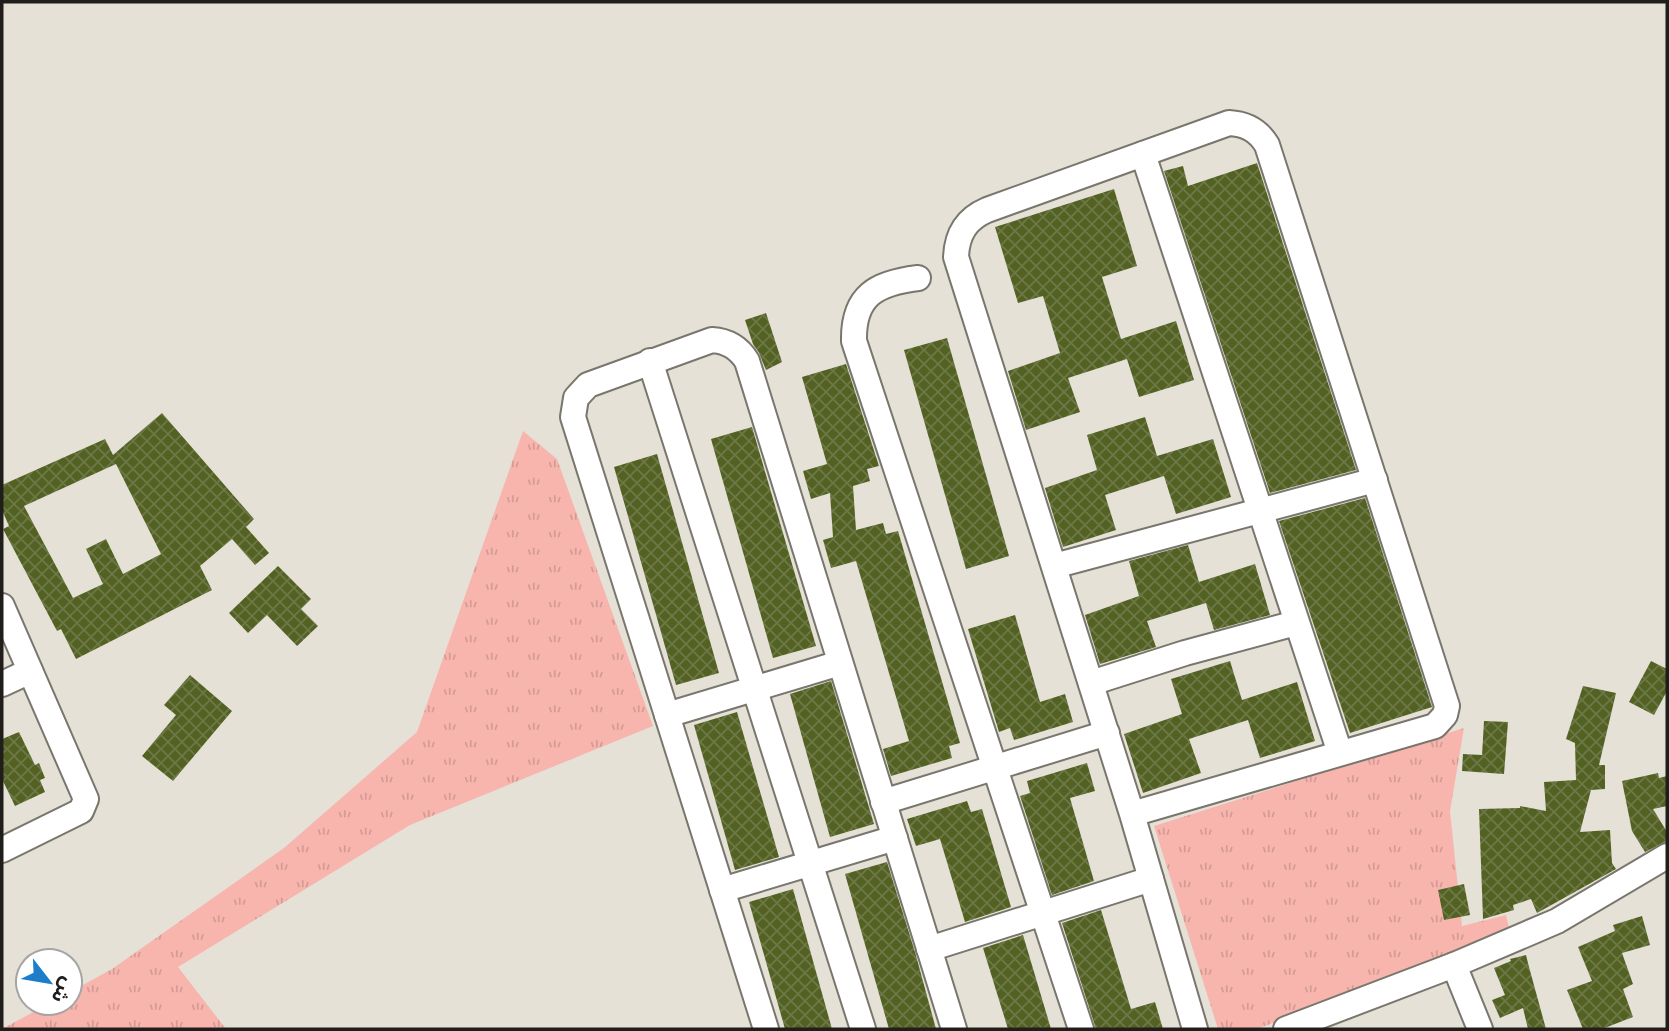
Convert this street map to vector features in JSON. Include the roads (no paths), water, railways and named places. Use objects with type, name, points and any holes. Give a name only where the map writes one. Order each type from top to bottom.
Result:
[{"type":"street","points":[[1132,814],[1435,726],[1445,715],[1447,706],[1267,145],[1262,137],[1247,126],[1229,124],[978,214],[964,228],[956,257],[1107,733],[1195,1029]]},
{"type":"street","points":[[1143,154],[1340,753]]},
{"type":"street","points":[[918,278],[891,281],[865,299],[855,319],[854,341],[1081,1029]]},
{"type":"street","points":[[766,1029],[573,417],[576,398],[587,385],[712,340],[729,343],[743,354],[747,361],[954,1029]]},
{"type":"street","points":[[650,361],[863,1029]]},
{"type":"street","points":[[1054,566],[1375,480]]},
{"type":"street","points":[[2,606],[85,792],[85,806],[77,814],[2,850]]},
{"type":"street","points":[[1091,683],[1185,653],[1296,623]]},
{"type":"street","points":[[667,715],[840,663]]},
{"type":"street","points":[[2,684],[30,671]]},
{"type":"street","points":[[883,802],[1107,733]]},
{"type":"street","points":[[722,890],[895,838]]},
{"type":"street","points":[[1286,1029],[1454,965],[1557,921],[1667,856]]},
{"type":"street","points":[[929,949],[1151,879]]},
{"type":"street","points":[[1454,965],[1480,1029]]}]
